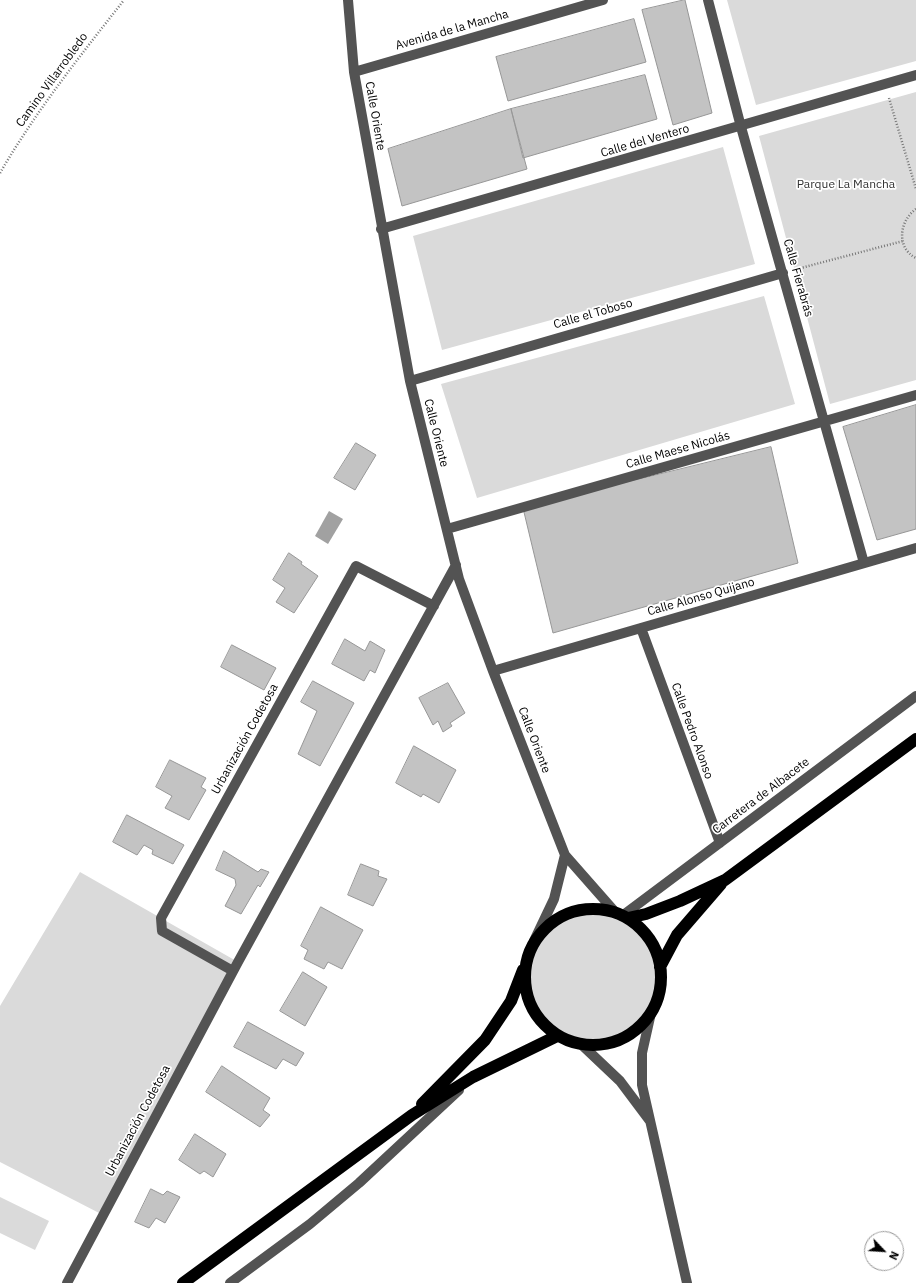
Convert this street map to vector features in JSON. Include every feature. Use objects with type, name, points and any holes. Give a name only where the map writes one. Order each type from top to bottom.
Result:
[{"type":"highway","points":[[622,916],[646,914],[680,901],[724,880],[916,739]]},
{"type":"highway","points":[[660,967],[677,935],[724,880]]},
{"type":"highway","points":[[412,1115],[485,1040],[511,1001],[534,941],[552,921],[576,910],[603,909],[622,916],[648,936],[659,961],[660,987],[651,1013],[633,1032],[609,1044],[582,1045],[556,1036],[537,1018],[526,994],[525,967]]},
{"type":"highway","points":[[183,1283],[412,1115],[473,1077],[556,1036]]},
{"type":"street","name":"Calle Oriente","points":[[348,0],[354,72],[381,229],[410,381],[456,565],[493,671],[565,855],[622,916]]},
{"type":"street","name":"Avenida de la Mancha","points":[[354,72],[603,0]]},
{"type":"street","name":"Calle Fierabrás","points":[[708,0],[741,127],[864,563]]},
{"type":"street","name":"Calle del Ventero","points":[[381,229],[741,127],[916,75]]},
{"type":"street","name":"Calle el Toboso","points":[[410,381],[783,273]]},
{"type":"street","name":"Calle Maese Nicolás","points":[[447,529],[916,395]]},
{"type":"street","name":"Calle Alonso Quijano","points":[[493,671],[916,548]]},
{"type":"street","name":"Urbanización Codetosa","points":[[67,1283],[233,971],[456,565]]},
{"type":"street","name":"Urbanización Codetosa","points":[[233,971],[162,931],[161,918],[356,566],[434,606]]},
{"type":"street","name":"Calle Pedro Alonso","points":[[641,628],[720,843]]},
{"type":"street","name":"Carretera de Albacete","points":[[622,916],[916,696]]},
{"type":"street","points":[[534,941],[554,899],[565,855]]},
{"type":"street","points":[[651,1013],[642,1053],[642,1085],[687,1283]]},
{"type":"street","points":[[582,1045],[620,1081],[652,1124]]},
{"type":"street","points":[[230,1283],[316,1219],[359,1183],[473,1077]]},
{"type":"path","name":"Camino Villarrobledo","points":[[0,173],[20,138],[63,77],[124,0]]},
{"type":"path","points":[[885,85],[916,189]]},
{"type":"path","points":[[916,209],[909,214],[902,227],[902,241],[911,255],[916,258]]},
{"type":"path","points":[[783,273],[902,241]]},
{"type":"green space","points":[[727,0],[916,0],[916,61],[756,105]]},
{"type":"green space","name":"Parque La Mancha","points":[[916,92],[916,380],[830,404],[759,136]]},
{"type":"green space","points":[[723,147],[755,264],[442,350],[413,236]]},
{"type":"green space","points":[[764,296],[795,404],[477,498],[441,384]]},
{"type":"green space","points":[[80,872],[238,962],[103,1215],[0,1162],[0,1006]]},
{"type":"green space","points":[[586,909],[600,909],[625,917],[636,924],[646,934],[656,951],[660,964],[660,990],[656,1003],[646,1020],[636,1030],[613,1042],[600,1045],[586,1045],[561,1037],[550,1030],[540,1020],[528,997],[525,984],[525,970],[533,945],[540,934],[550,924],[573,912]]},
{"type":"green space","points":[[0,1197],[49,1221],[35,1250],[0,1233]]},
{"type":"shaded area","points":[[329,511],[343,519],[328,544],[315,536]]},
{"type":"building","points":[[685,0],[712,113],[673,125],[642,10]]},
{"type":"building","points":[[634,19],[646,62],[508,101],[496,57]]},
{"type":"building","points":[[645,75],[657,119],[523,158],[511,109]]},
{"type":"building","points":[[511,109],[527,169],[402,206],[388,149]]},
{"type":"building","points":[[916,405],[916,529],[877,540],[843,427]]},
{"type":"building","points":[[356,443],[376,455],[355,490],[334,478]]},
{"type":"building","points":[[771,447],[798,563],[553,633],[523,508]]},
{"type":"building","points":[[289,553],[318,576],[294,613],[276,602],[285,588],[273,580]]},
{"type":"building","points":[[345,639],[365,651],[370,641],[385,650],[375,673],[370,670],[364,681],[332,664]]},
{"type":"building","points":[[232,645],[276,668],[264,690],[221,667]]},
{"type":"building","points":[[313,681],[354,703],[320,766],[298,754],[317,711],[301,702]]},
{"type":"building","points":[[448,683],[465,713],[450,723],[452,726],[443,732],[438,721],[433,725],[419,698]]},
{"type":"building","points":[[414,746],[456,770],[439,803],[423,794],[421,797],[396,783]]},
{"type":"building","points":[[170,760],[206,778],[201,787],[206,790],[189,820],[165,808],[172,796],[156,787]]},
{"type":"building","points":[[127,815],[184,845],[173,864],[152,854],[153,850],[144,845],[137,855],[113,842]]},
{"type":"building","points":[[224,851],[258,872],[261,869],[269,872],[260,887],[258,885],[241,914],[225,906],[236,885],[235,879],[216,870]]},
{"type":"building","points":[[361,864],[379,871],[378,876],[387,879],[373,906],[348,895]]},
{"type":"building","points":[[321,907],[363,930],[342,969],[328,962],[324,969],[304,959],[308,950],[301,946]]},
{"type":"building","points":[[303,972],[327,987],[305,1026],[280,1011]]},
{"type":"building","points":[[248,1022],[304,1053],[296,1066],[283,1059],[276,1069],[234,1047]]},
{"type":"building","points":[[222,1066],[270,1098],[263,1110],[270,1115],[260,1127],[206,1092]]},
{"type":"building","points":[[195,1134],[226,1154],[213,1177],[204,1171],[200,1174],[179,1160]]},
{"type":"building","points":[[151,1189],[163,1195],[167,1191],[180,1197],[165,1223],[156,1218],[149,1228],[135,1222]]}]
